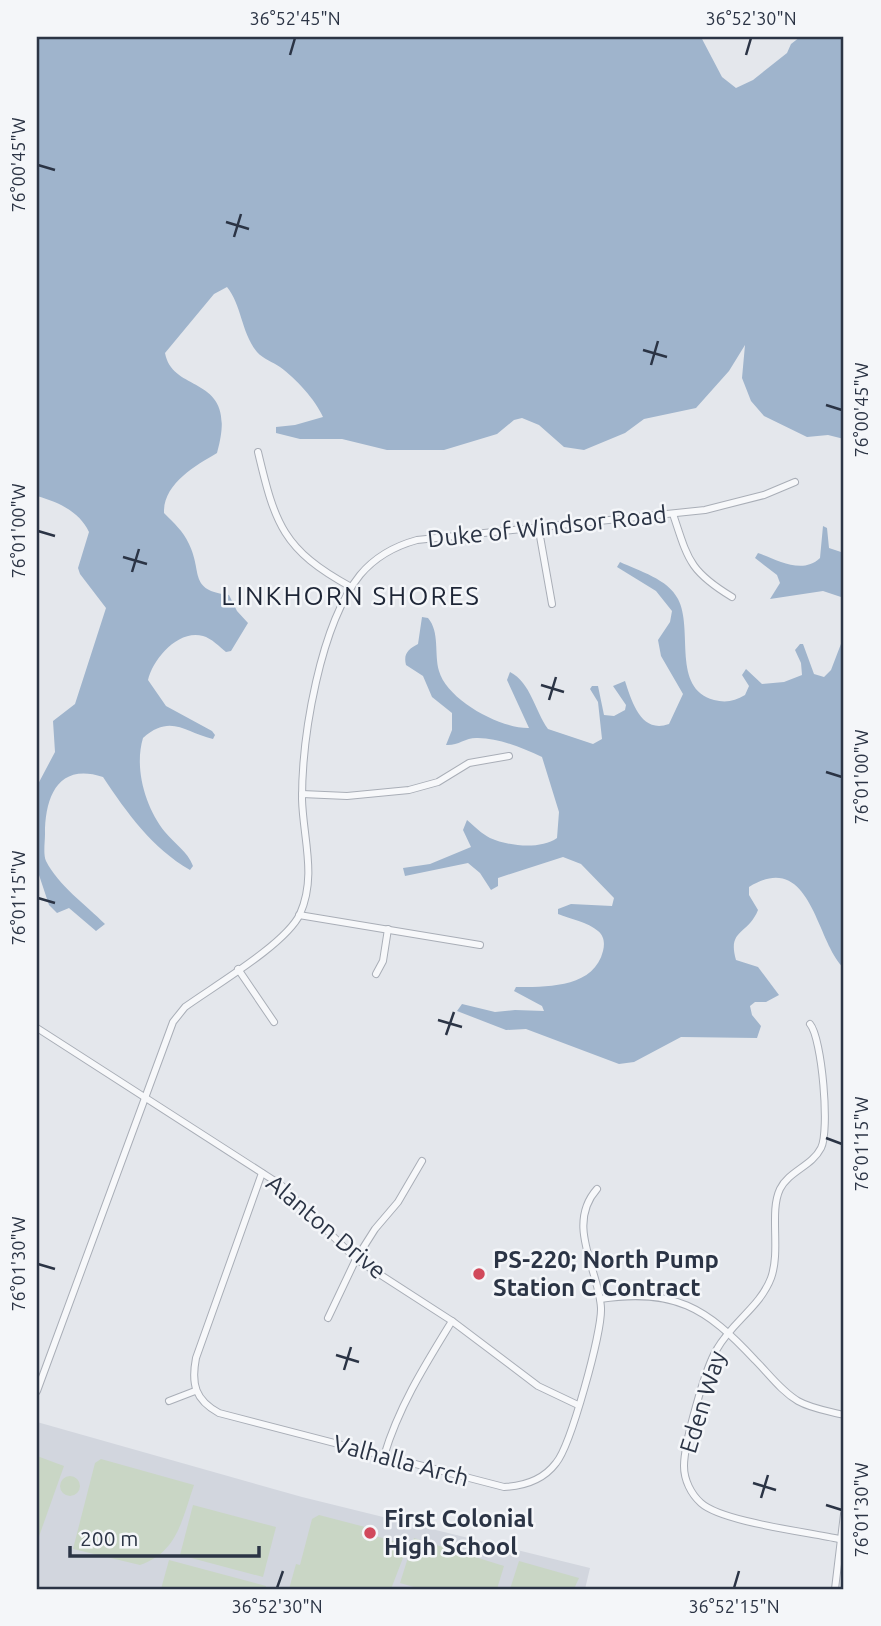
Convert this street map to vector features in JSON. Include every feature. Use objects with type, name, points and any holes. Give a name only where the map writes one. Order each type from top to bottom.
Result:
[{"type":"street","points":[[258,452],[270,505],[285,537],[324,571],[351,587]]},
{"type":"street","name":"Duke of Windsor Road","points":[[37,1391],[142,1099],[178,1014],[283,936],[299,915],[309,873],[302,794],[318,675],[334,624],[351,587],[378,558],[408,543],[538,525],[673,514],[746,501],[795,482]]},
{"type":"street","points":[[673,514],[690,564],[707,582],[732,597]]},
{"type":"street","points":[[538,525],[552,604]]},
{"type":"street","points":[[302,794],[347,796],[409,790],[438,782],[469,763],[509,755]]},
{"type":"street","points":[[299,915],[480,945]]},
{"type":"street","points":[[376,974],[383,961],[388,929]]},
{"type":"street","points":[[238,969],[274,1022]]},
{"type":"street","name":"Eden Way","points":[[810,1024],[815,1031],[821,1078],[826,1124],[824,1141],[812,1160],[781,1187],[777,1198],[776,1258],[770,1281],[760,1299],[729,1332],[712,1359],[685,1458],[685,1474],[691,1491],[701,1503],[715,1511],[839,1539]]},
{"type":"street","name":"Alanton Drive","points":[[37,1028],[142,1099],[262,1173],[301,1201],[356,1259],[452,1321],[538,1386],[578,1405]]},
{"type":"street","points":[[328,1318],[356,1259],[375,1229],[398,1202],[422,1161]]},
{"type":"street","points":[[169,1401],[195,1391],[192,1378],[196,1358],[262,1173]]},
{"type":"street","name":"Valhalla Arch","points":[[195,1391],[205,1405],[219,1413],[487,1484],[517,1486],[535,1480],[558,1461],[567,1444],[599,1325],[600,1299],[584,1244],[588,1204],[597,1189]]},
{"type":"street","points":[[600,1299],[645,1294],[695,1308],[729,1332],[782,1389],[799,1401],[844,1415]]},
{"type":"street","points":[[384,1457],[405,1398],[452,1321]]},
{"type":"street","points":[[835,1589],[844,1514]]},
{"type":"shaded area","points":[[37,1422],[302,1497],[590,1568],[585,1589],[37,1589]]},
{"type":"green space","points":[[37,1456],[64,1466],[37,1542]]},
{"type":"green space","points":[[101,1459],[194,1485],[182,1522],[171,1543],[163,1552],[140,1565],[73,1549],[95,1463]]},
{"type":"green space","points":[[70,1476],[77,1479],[80,1486],[77,1493],[70,1496],[63,1493],[60,1486],[63,1479]]},
{"type":"green space","points":[[193,1505],[276,1527],[263,1577],[180,1555]]},
{"type":"green space","points":[[319,1515],[369,1528],[375,1536],[408,1545],[391,1589],[289,1589],[296,1564],[300,1565],[312,1519]]},
{"type":"green space","points":[[414,1538],[504,1566],[497,1589],[421,1589],[400,1583]]},
{"type":"green space","points":[[169,1560],[266,1586],[265,1589],[161,1589]]},
{"type":"green space","points":[[519,1561],[579,1578],[574,1589],[510,1589]]},
{"type":"water","points":[[37,37],[701,37],[722,77],[736,88],[753,80],[787,53],[791,44],[800,37],[844,37],[844,439],[828,435],[807,437],[764,416],[751,401],[742,378],[745,345],[729,371],[696,408],[644,419],[625,433],[584,450],[564,447],[539,425],[522,418],[514,420],[497,434],[444,450],[387,450],[342,439],[300,439],[276,433],[276,427],[323,417],[320,410],[292,377],[257,352],[227,287],[214,294],[165,353],[170,366],[213,397],[220,409],[222,427],[217,453],[182,477],[169,493],[164,513],[187,539],[202,584],[216,593],[229,595],[237,611],[248,623],[231,651],[226,652],[206,637],[194,635],[176,641],[161,655],[148,680],[166,706],[215,735],[213,739],[178,727],[162,727],[143,738],[140,762],[143,787],[152,811],[165,832],[193,866],[190,870],[152,840],[103,777],[75,774],[57,786],[51,796],[46,820],[45,858],[65,886],[105,924],[96,931],[69,908],[57,913],[49,905],[37,869],[37,786],[55,752],[53,721],[75,704],[106,608],[78,568],[89,532],[85,525],[67,508],[37,496]]},
{"type":"water","points":[[823,526],[827,528],[829,548],[844,553],[844,598],[823,591],[770,599],[780,583],[777,575],[755,558],[758,553],[798,566],[813,563],[820,558]]},
{"type":"water","points":[[620,562],[652,576],[667,586],[678,599],[692,684],[714,700],[730,701],[745,695],[749,686],[742,675],[746,669],[762,684],[784,682],[802,675],[801,663],[795,650],[800,644],[803,644],[814,674],[824,677],[831,670],[844,636],[844,968],[834,956],[810,904],[799,889],[786,880],[770,878],[749,887],[749,895],[758,910],[734,943],[736,960],[758,967],[779,995],[750,1006],[752,1015],[761,1026],[757,1038],[681,1037],[634,1062],[619,1064],[526,1029],[506,1030],[457,1011],[462,1004],[495,1012],[544,1011],[542,1006],[514,991],[516,987],[568,983],[580,979],[598,963],[604,945],[600,933],[589,925],[558,914],[558,909],[571,904],[612,906],[614,898],[581,864],[563,857],[498,878],[498,886],[491,890],[480,873],[468,863],[405,876],[403,868],[430,864],[471,847],[463,830],[467,820],[497,841],[524,846],[550,842],[557,838],[559,812],[542,757],[511,744],[486,738],[446,745],[452,730],[452,713],[432,697],[423,676],[406,665],[405,657],[418,644],[422,617],[428,618],[432,624],[439,671],[444,682],[464,702],[490,718],[504,724],[529,728],[507,680],[510,672],[528,690],[548,729],[593,744],[602,739],[598,702],[590,689],[592,686],[598,686],[604,715],[614,716],[625,710],[626,705],[613,686],[625,681],[639,714],[645,720],[659,726],[669,724],[683,694],[661,656],[658,640],[670,622],[672,611],[656,591],[617,567]]},
{"type":"place","name":"PS-220; North Pump Station C Contract","points":[[479,1274]]},
{"type":"place","name":"First Colonial High School","points":[[370,1533]]},
{"type":"district","name":"LINKHORN SHORES","points":[[351,596]]}]
